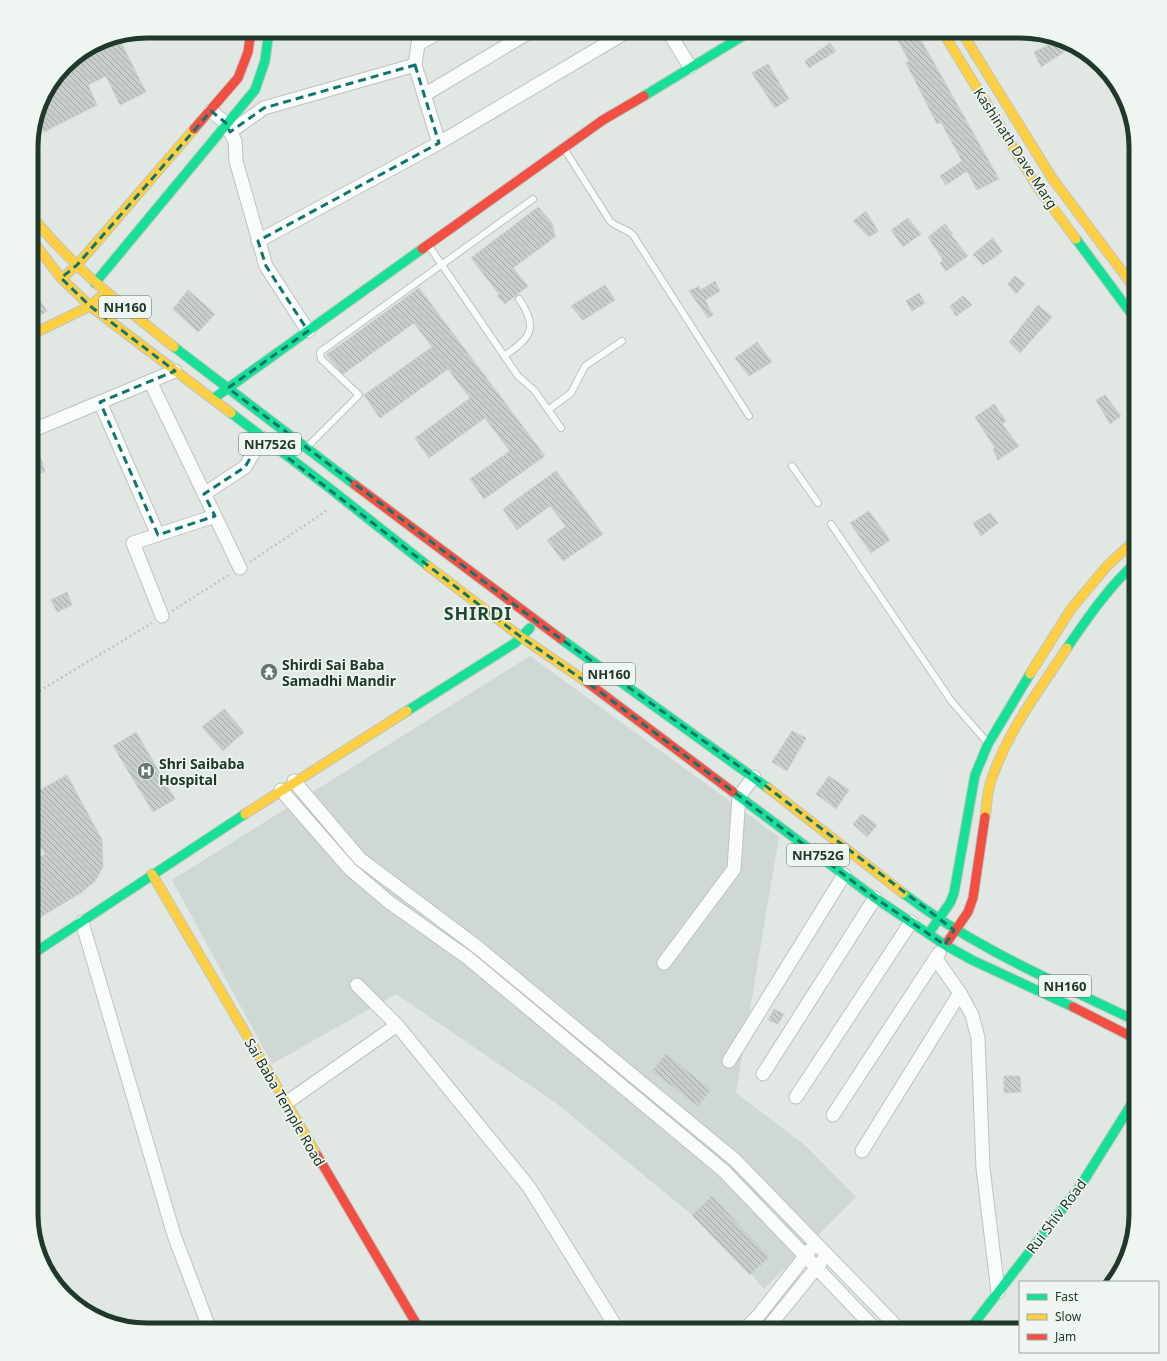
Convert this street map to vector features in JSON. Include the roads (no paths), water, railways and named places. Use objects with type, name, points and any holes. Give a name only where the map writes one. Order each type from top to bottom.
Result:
[{"type":"main road","points":[[96,283],[211,111],[238,78],[248,52],[250,38]]},
{"type":"main road","points":[[61,278],[77,266],[167,178],[228,127],[255,90],[263,76],[268,52],[269,38]]},
{"type":"main road","points":[[213,400],[603,120],[739,38]]},
{"type":"main road","name":"Kashinath Dave Marg","points":[[946,38],[1036,185],[1129,311]]},
{"type":"main road","name":"Kashinath Dave Marg","points":[[965,38],[1052,178],[1129,281]]},
{"type":"main road","name":"NH160","points":[[38,224],[77,266],[105,292],[194,363],[536,621],[754,777],[856,858],[938,920],[994,952],[1129,1018]]},
{"type":"main road","name":"NH752G","points":[[38,248],[61,278],[90,306],[340,496],[427,566],[521,637],[599,691],[874,898],[945,945],[972,960],[1024,983],[1129,1036]]},
{"type":"main road","points":[[38,332],[90,306],[105,292]]},
{"type":"main road","points":[[945,945],[968,912],[973,898],[995,748],[1007,710],[1071,609],[1107,566],[1129,546]]},
{"type":"main road","points":[[928,934],[954,893],[975,775],[1022,716],[1086,620],[1120,577],[1129,569]]},
{"type":"main road","points":[[38,950],[294,781],[515,643],[536,621]]},
{"type":"main road","name":"Sai Baba Temple Road","points":[[152,874],[416,1323]]},
{"type":"main road","name":"Rui Shiv Road","points":[[974,1323],[1081,1185],[1129,1108]]},
{"type":"street","points":[[421,38],[418,44],[415,65],[439,143]]},
{"type":"street","points":[[418,44],[429,38]]},
{"type":"street","points":[[424,95],[519,38]]},
{"type":"street","points":[[258,241],[439,143],[616,38]]},
{"type":"street","points":[[672,38],[690,67]]},
{"type":"street","points":[[228,127],[264,108],[415,65]]},
{"type":"street","points":[[211,111],[228,127],[234,141],[236,161],[266,266],[308,331]]},
{"type":"street","points":[[38,428],[175,371]]},
{"type":"street","points":[[150,381],[240,568]]},
{"type":"street","points":[[100,402],[158,535]]},
{"type":"street","points":[[204,494],[245,467],[262,438]]},
{"type":"street","points":[[162,616],[134,543],[215,516]]},
{"type":"street","points":[[664,963],[734,869],[739,796],[754,777]]},
{"type":"street","points":[[294,781],[360,859],[476,946],[696,1126],[735,1160],[893,1323]]},
{"type":"street","points":[[281,790],[350,869],[389,902],[468,958],[724,1171],[869,1323]]},
{"type":"street","points":[[729,1061],[844,875]]},
{"type":"street","points":[[763,1074],[874,898]]},
{"type":"street","points":[[82,922],[174,1235],[207,1323]]},
{"type":"street","points":[[796,1097],[911,922]]},
{"type":"street","points":[[833,1115],[945,945]]},
{"type":"street","points":[[936,959],[960,993],[972,1015],[978,1038],[983,1168],[998,1292]]},
{"type":"street","points":[[357,984],[397,1025],[529,1187],[614,1323]]},
{"type":"street","points":[[862,1151],[960,993]]},
{"type":"street","points":[[286,1103],[397,1025]]},
{"type":"street","points":[[751,1323],[816,1243]]},
{"type":"street","points":[[772,1323],[826,1254]]},
{"type":"lane","points":[[563,148],[610,221],[617,227],[627,230],[632,235],[749,416]]},
{"type":"lane","points":[[306,448],[359,396],[321,359],[320,352],[533,199]]},
{"type":"lane","points":[[429,244],[518,376],[534,390],[561,428]]},
{"type":"lane","points":[[504,356],[521,345],[530,330],[529,314],[519,299]]},
{"type":"lane","points":[[548,410],[572,393],[585,366],[622,341]]},
{"type":"lane","points":[[792,466],[818,503]]},
{"type":"lane","points":[[831,524],[952,702],[995,748]]},
{"type":"place","name":"Shirdi Sai Baba Samadhi Mandir","points":[[269,672]]},
{"type":"place","name":"Shri Saibaba Hospital","points":[[146,771]]},
{"type":"district","name":"SHIRDI","points":[[478,613]]}]
